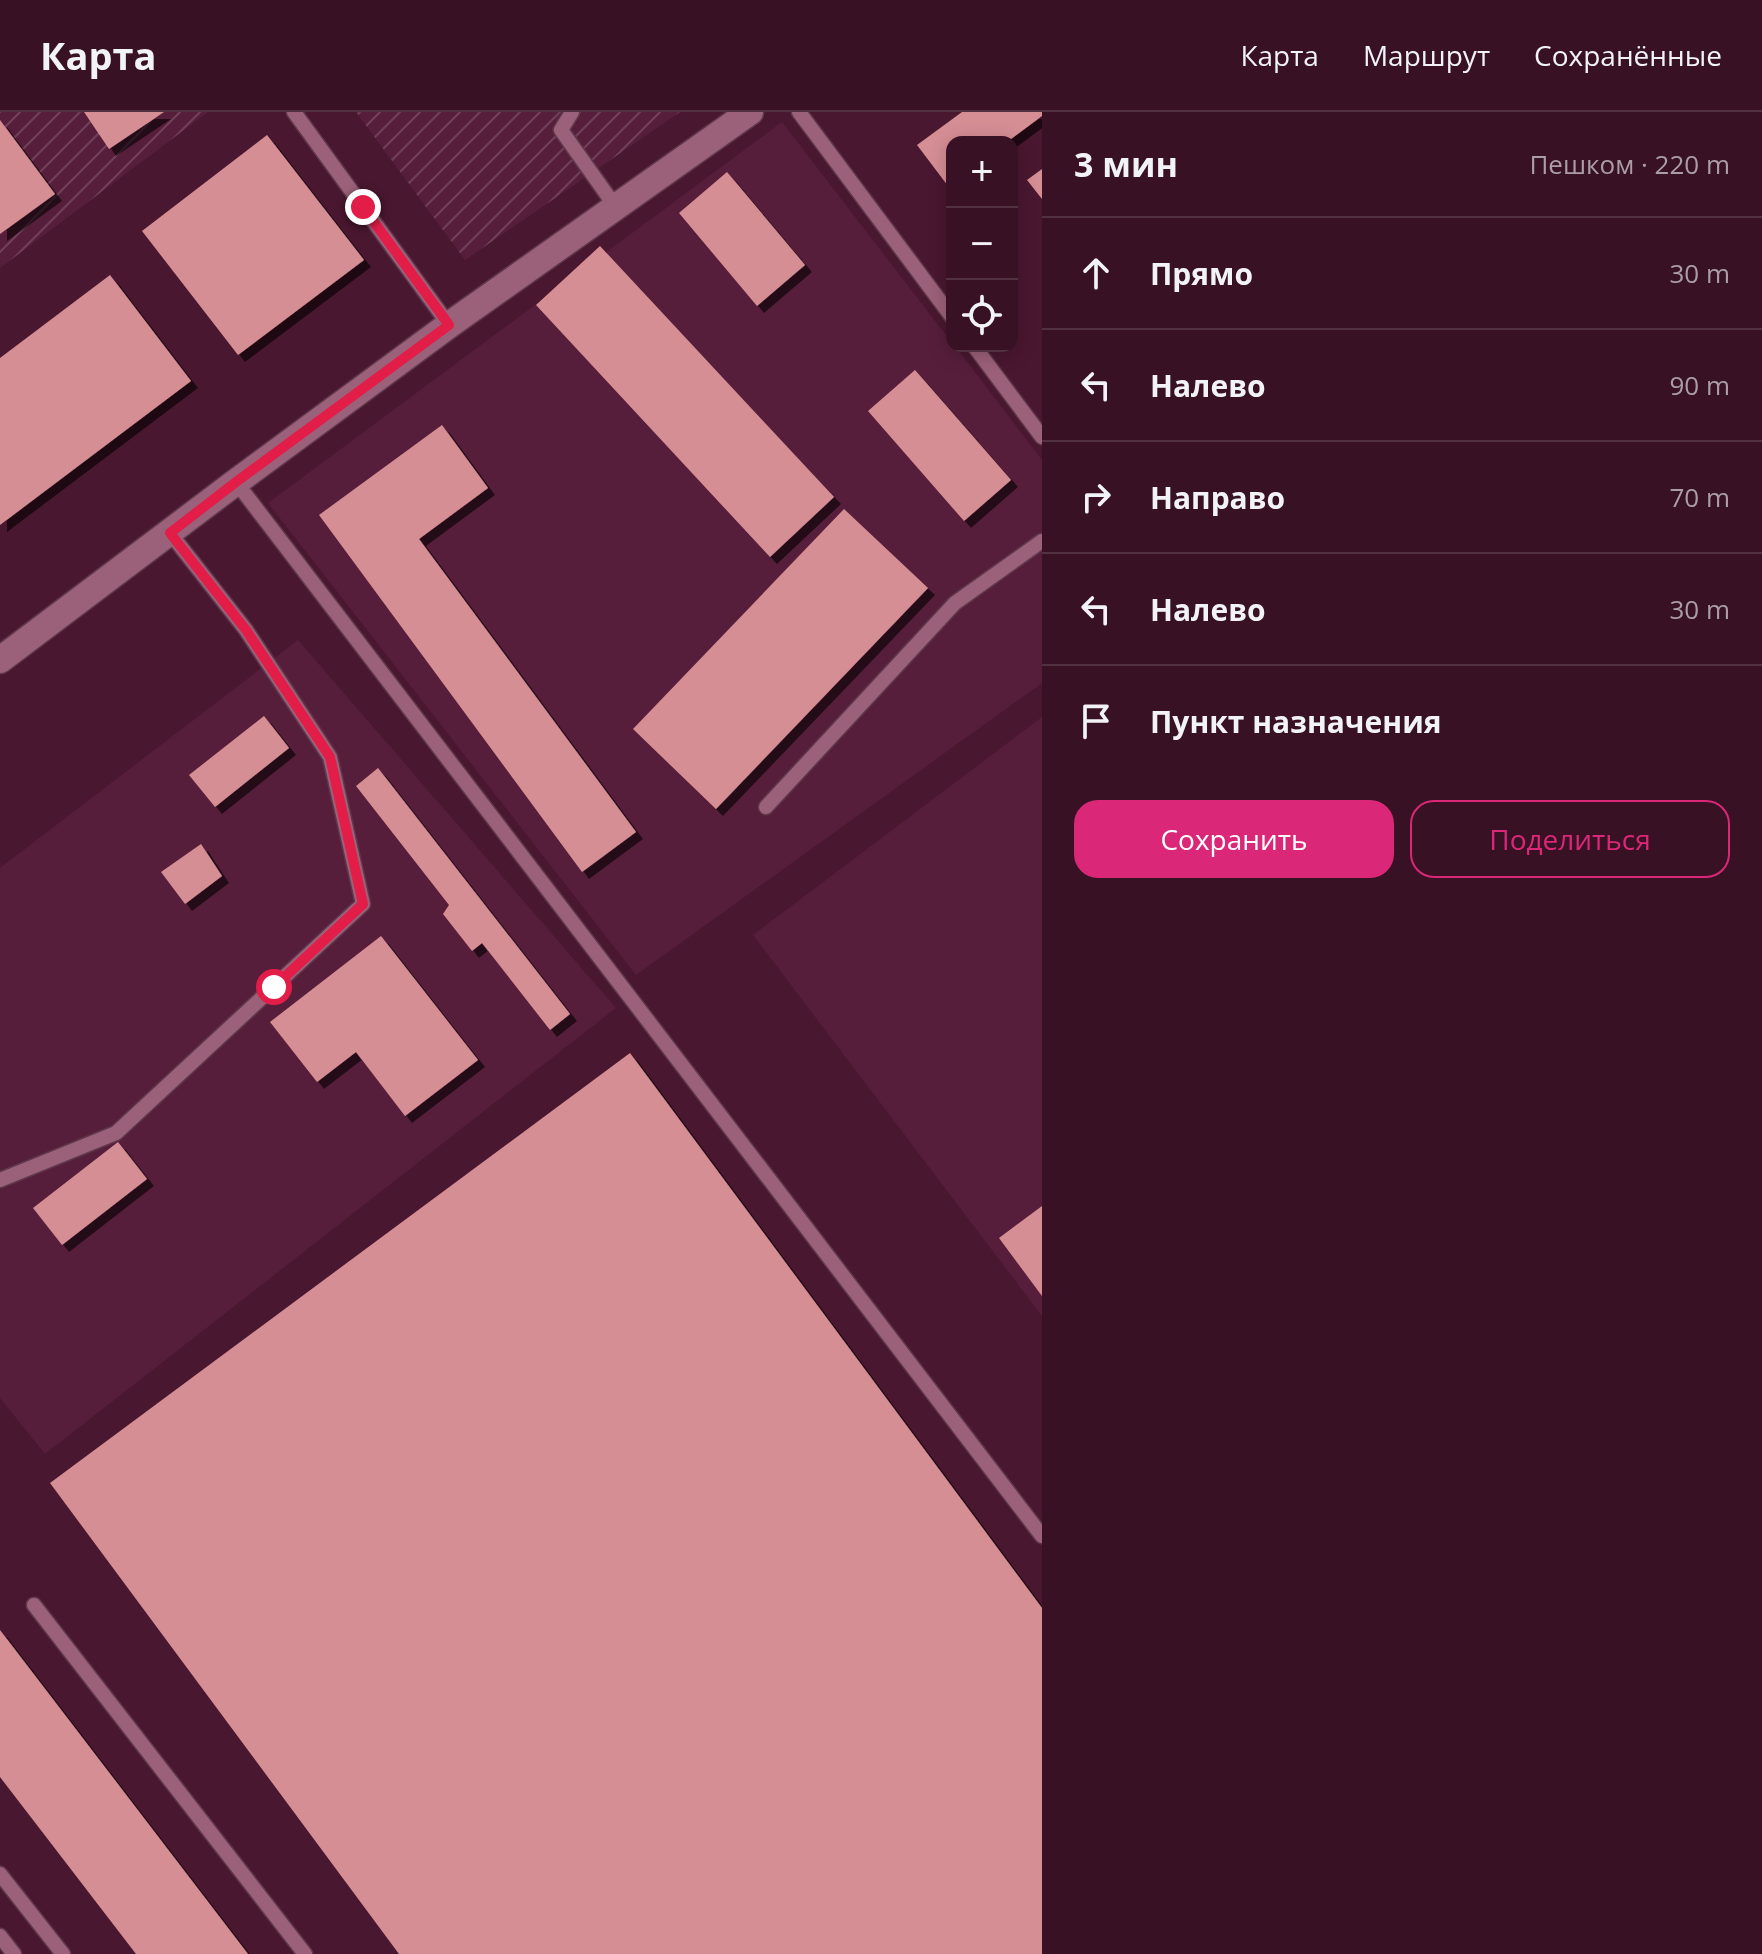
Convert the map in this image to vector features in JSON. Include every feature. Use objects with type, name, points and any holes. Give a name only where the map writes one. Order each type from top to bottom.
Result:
[{"type":"street","points":[[0,660],[449,325],[750,112]]},
{"type":"lane","points":[[294,112],[449,325]]},
{"type":"lane","points":[[572,112],[561,130],[615,206]]},
{"type":"lane","points":[[799,112],[946,309]]},
{"type":"lane","points":[[978,352],[1042,437]]},
{"type":"lane","points":[[236,482],[1042,1536]]},
{"type":"lane","points":[[0,1180],[116,1133],[363,904],[330,757],[246,630],[170,533]]},
{"type":"lane","points":[[766,807],[955,603],[1042,541]]},
{"type":"lane","points":[[34,1605],[305,1954]]},
{"type":"lane","points":[[0,1874],[63,1954]]},
{"type":"lane","points":[[0,1936],[14,1954]]},
{"type":"shaded area","points":[[0,112],[208,112],[0,268]]},
{"type":"shaded area","points":[[356,112],[680,112],[465,260]]},
{"type":"shaded area","points":[[782,122],[946,335],[946,352],[960,352],[1042,460],[1042,683],[636,975],[268,503]]},
{"type":"shaded area","points":[[298,640],[616,1008],[45,1454],[0,1398],[0,868]]},
{"type":"shaded area","points":[[1042,717],[1042,1316],[753,935]]},
{"type":"building","points":[[84,112],[164,112],[109,149]]},
{"type":"building","points":[[962,112],[1042,112],[1042,116],[1015,136],[946,136],[946,183],[917,145]]},
{"type":"building","points":[[0,120],[55,194],[0,234]]},
{"type":"building","points":[[267,135],[364,260],[238,355],[142,231]]},
{"type":"building","points":[[1042,169],[1042,199],[1027,180]]},
{"type":"building","points":[[727,172],[805,265],[757,306],[679,213]]},
{"type":"building","points":[[600,246],[834,497],[770,557],[536,305]]},
{"type":"building","points":[[110,275],[191,381],[0,525],[0,358]]},
{"type":"building","points":[[915,370],[1011,480],[964,521],[868,411]]},
{"type":"building","points":[[442,425],[488,488],[419,539],[636,832],[582,872],[319,515]]},
{"type":"building","points":[[844,509],[928,588],[716,809],[633,729]]},
{"type":"building","points":[[264,716],[289,748],[215,807],[189,775]]},
{"type":"building","points":[[378,768],[570,1014],[550,1030],[482,943],[472,951],[443,914],[449,905],[356,786]]},
{"type":"building","points":[[201,844],[222,876],[185,904],[161,872]]},
{"type":"building","points":[[381,936],[478,1060],[405,1116],[356,1052],[317,1082],[270,1022]]},
{"type":"building","points":[[630,1053],[1042,1608],[1042,1954],[399,1954],[50,1483]]},
{"type":"building","points":[[118,1142],[147,1179],[62,1245],[33,1208]]},
{"type":"building","points":[[1042,1206],[1042,1296],[999,1238]]},
{"type":"building","points":[[0,1630],[248,1954],[136,1954],[0,1777]]},
{"type":"route","points":[[274,987],[363,904],[330,757],[246,630],[170,533],[449,325],[363,207]]}]
